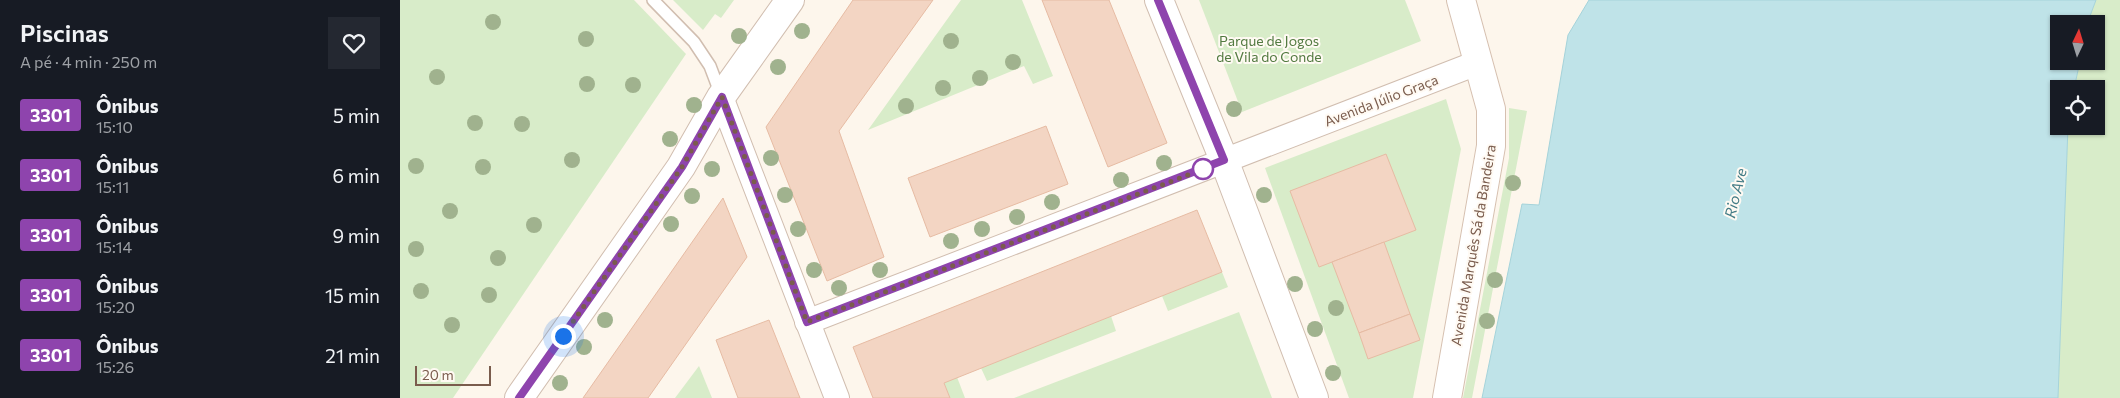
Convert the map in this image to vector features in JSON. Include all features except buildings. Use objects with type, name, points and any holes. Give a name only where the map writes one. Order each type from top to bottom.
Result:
[{"type":"street","points":[[519,398],[682,167],[722,97],[790,0]]},
{"type":"street","points":[[1158,0],[1224,160],[1314,398]]},
{"type":"street","points":[[1461,0],[1477,63]]},
{"type":"street","name":"Avenida Júlio Graça","points":[[807,322],[1477,63]]},
{"type":"street","name":"Avenida Marquês Sá da Bandeira","points":[[1447,398],[1492,146],[1491,109],[1477,63]]},
{"type":"street","points":[[722,97],[837,398]]},
{"type":"lane","points":[[653,0],[694,42],[710,66],[722,97]]},
{"type":"green space","points":[[400,0],[634,0],[686,54],[453,398],[400,398]]},
{"type":"green space","points":[[673,0],[734,0],[721,18],[715,14],[703,30]]},
{"type":"green space","points":[[961,0],[1022,0],[1053,76],[1033,84],[1024,66],[868,130]]},
{"type":"green space","name":"Parque de Jogos de Vila do Conde","points":[[1199,0],[1405,0],[1421,41],[1242,112]]},
{"type":"green space","points":[[2096,0],[2120,0],[2120,398],[2058,398],[2068,135],[2105,135],[2105,80],[2076,80],[2078,70],[2105,70],[2105,15],[2090,15]]},
{"type":"green space","points":[[1446,99],[1461,149],[1413,398],[1349,398],[1265,168]]},
{"type":"green space","points":[[1509,108],[1527,111],[1472,398],[1463,398],[1509,158]]},
{"type":"green space","points":[[1222,272],[1228,287],[1168,311],[1162,296]]},
{"type":"green space","points":[[1239,312],[1272,398],[1014,398]]},
{"type":"green space","points":[[1111,316],[1116,331],[987,381],[981,368]]},
{"type":"green space","points":[[699,366],[712,398],[675,398]]},
{"type":"green space","points":[[957,377],[965,398],[950,398],[944,383]]},
{"type":"water","name":"Rio Ave","points":[[1589,0],[2096,0],[2090,15],[2050,15],[2050,70],[2078,70],[2076,80],[2050,80],[2050,135],[2068,135],[2058,398],[1482,398],[1522,204],[1539,205],[1568,35]]},
{"type":"bus line","name":"3301","points":[[519,398],[682,167],[722,97],[807,322],[1224,160],[1158,0]]},
{"type":"route","points":[[563,336],[682,167],[722,97],[807,322],[1203,169]]}]
